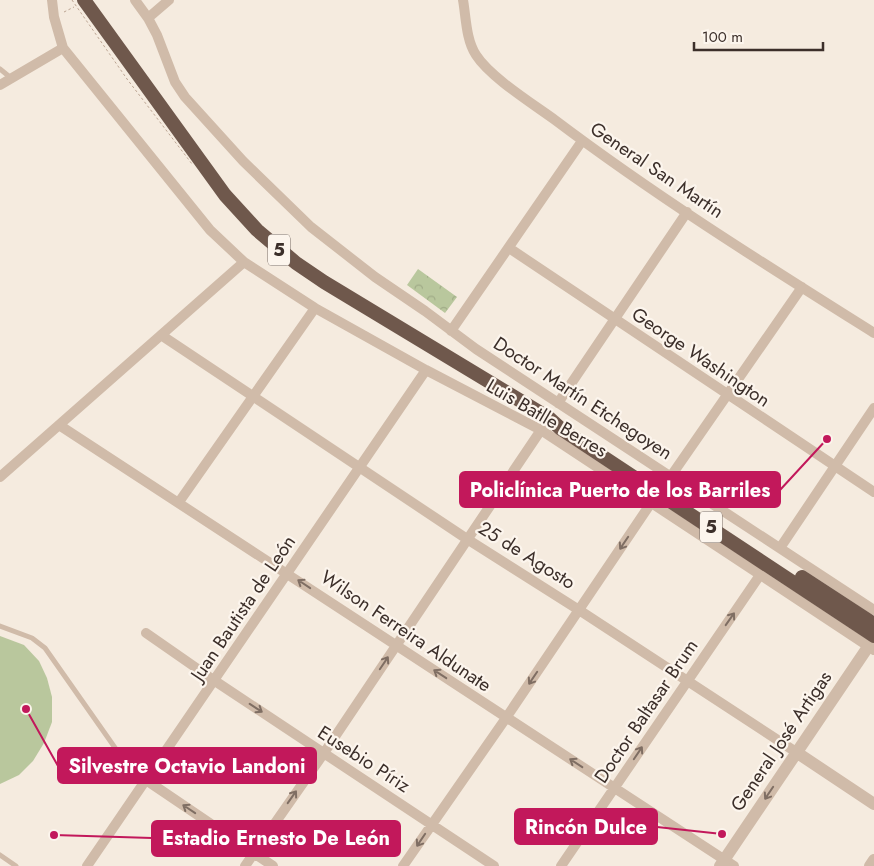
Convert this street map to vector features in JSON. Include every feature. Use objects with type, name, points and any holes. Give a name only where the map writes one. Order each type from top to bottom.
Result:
[{"type":"highway","name":"5","points":[[80,0],[225,196],[257,230],[296,263],[545,424],[561,429],[873,642]]},
{"type":"highway","name":"5","points":[[545,424],[566,422],[874,624]]},
{"type":"street","points":[[0,85],[63,48],[54,16],[52,0]]},
{"type":"street","name":"Doctor Martín Etchegoyen","points":[[135,0],[157,35],[175,82],[184,97],[243,161],[311,227],[375,277],[425,311],[476,350],[874,610]]},
{"type":"street","points":[[148,18],[169,0]]},
{"type":"street","name":"General San Martín","points":[[464,0],[469,39],[475,55],[508,86],[582,141],[687,212],[874,333]]},
{"type":"street","name":"Luis Batlle Berres","points":[[63,48],[210,230],[244,262],[315,308],[426,370],[545,424],[652,503],[760,575],[873,642]]},
{"type":"street","points":[[451,331],[582,141]]},
{"type":"street","points":[[558,403],[687,212]]},
{"type":"street","name":"George Washington","points":[[509,248],[874,492]]},
{"type":"street","points":[[0,477],[244,262]]},
{"type":"street","points":[[671,476],[802,287]]},
{"type":"street","points":[[179,502],[315,308]]},
{"type":"street","name":"25 de Agosto","points":[[161,335],[874,804]]},
{"type":"street","name":"Juan Bautista de León","points":[[87,866],[426,370]]},
{"type":"street","points":[[780,548],[874,408]]},
{"type":"street","points":[[245,866],[324,753],[545,424]]},
{"type":"street","name":"Wilson Ferreira Aldunate","points":[[59,425],[288,573],[726,864]]},
{"type":"street","points":[[403,866],[652,503]]},
{"type":"street","name":"Doctor Baltasar Brum","points":[[561,866],[760,575]]},
{"type":"street","name":"Eusebio Píriz","points":[[146,633],[494,866]]},
{"type":"street","name":"General José Artigas","points":[[726,864],[796,752],[873,642]]},
{"type":"street","points":[[146,780],[273,866]]},
{"type":"street","points":[[870,866],[874,860]]},
{"type":"lane","points":[[0,69],[12,78]]},
{"type":"lane","points":[[0,626],[32,638],[45,648],[118,752],[128,765],[146,780]]},
{"type":"lane","points":[[0,855],[16,866]]},
{"type":"path","points":[[54,16],[80,0],[127,79],[192,164]]},
{"type":"green space","points":[[418,269],[457,297],[445,313],[407,285]]},
{"type":"green space","points":[[0,636],[24,645],[39,661],[47,678],[52,697],[52,722],[44,743],[33,761],[19,775],[0,784]]},
{"type":"place","name":"Policlínica Puerto de los Barriles","points":[[827,439]]},
{"type":"place","name":"Silvestre Octavio Landoni","points":[[26,709]]},
{"type":"place","name":"Rincón Dulce","points":[[722,834]]},
{"type":"place","name":"Estadio Ernesto De León","points":[[54,835]]}]
